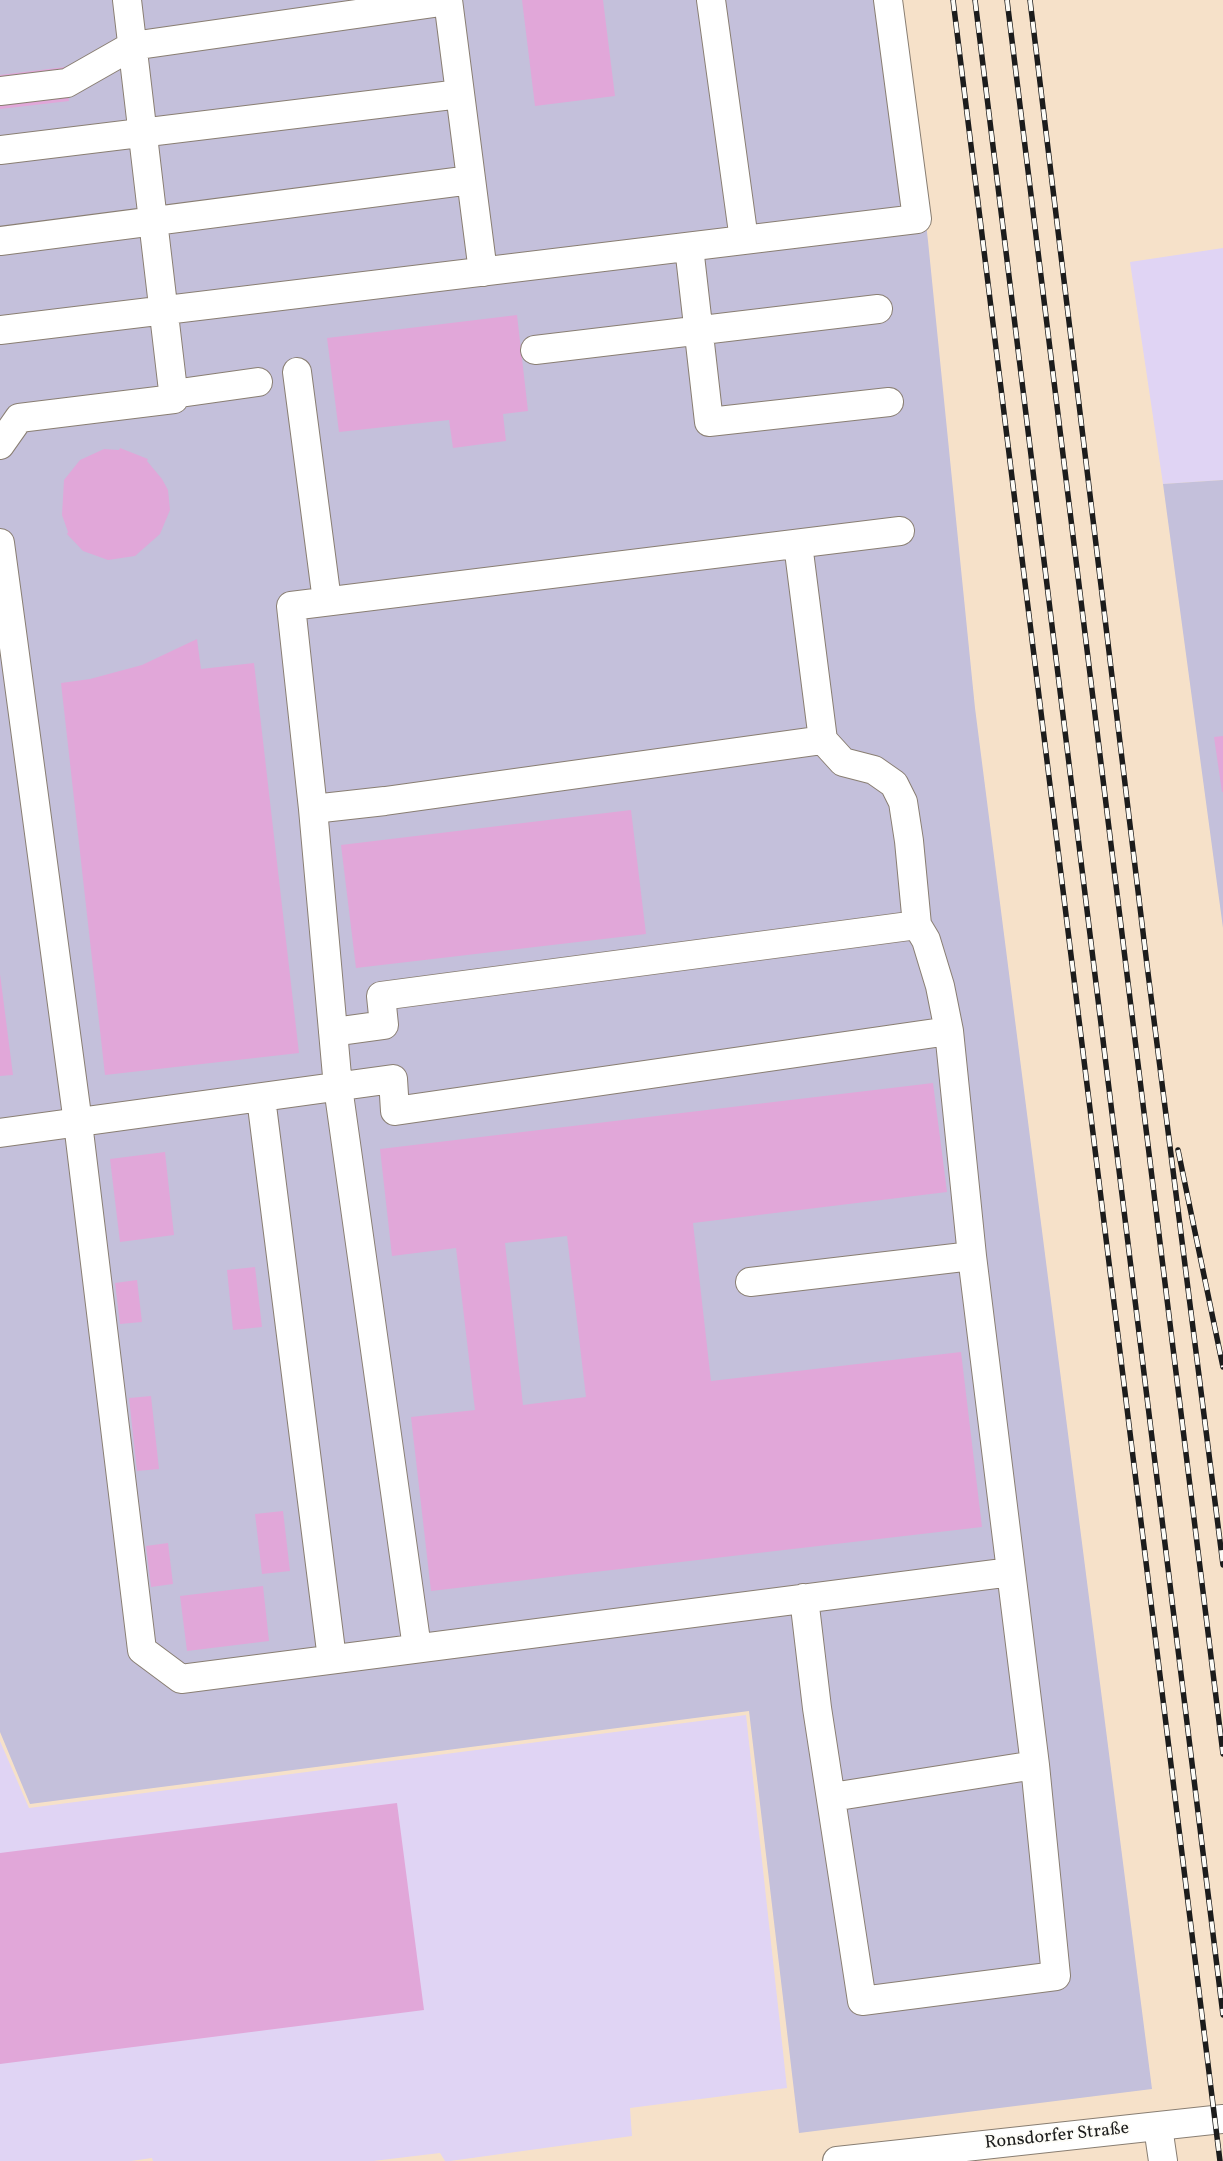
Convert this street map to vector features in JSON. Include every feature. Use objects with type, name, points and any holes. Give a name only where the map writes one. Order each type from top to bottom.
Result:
[{"type":"main road","points":[[0,445],[19,418],[174,399],[127,0]]},
{"type":"main road","points":[[711,0],[744,240]]},
{"type":"main road","points":[[0,330],[917,219],[888,0]]},
{"type":"main road","points":[[0,91],[67,83],[132,46],[448,1],[483,272]]},
{"type":"main road","points":[[0,150],[460,94]]},
{"type":"main road","points":[[0,241],[471,180]]},
{"type":"main road","points":[[689,247],[700,330],[708,422],[889,402]]},
{"type":"main road","points":[[534,350],[878,309]]},
{"type":"main road","points":[[297,372],[327,601]]},
{"type":"main road","points":[[173,394],[258,382]]},
{"type":"main road","points":[[417,1648],[338,1087],[313,809],[291,606],[900,531]]},
{"type":"main road","points":[[0,543],[78,1123],[142,1650],[181,1679],[1011,1572]]},
{"type":"main road","points":[[798,544],[823,740],[843,762],[874,770],[894,784],[903,802],[909,841],[917,925],[926,940],[940,986],[949,1031],[972,1256],[1035,1765],[1056,1976],[862,2001],[817,1708],[804,1598]]},
{"type":"main road","points":[[313,809],[384,801],[823,740]]},
{"type":"main road","points":[[333,1032],[384,1025],[381,996],[917,925]]},
{"type":"main road","points":[[0,1133],[392,1080],[395,1110],[949,1031]]},
{"type":"main road","points":[[261,1098],[332,1659]]},
{"type":"main road","points":[[750,1282],[972,1256]]},
{"type":"main road","points":[[832,1797],[1035,1765]]},
{"type":"main road","name":"Ronsdorfer Straße","points":[[837,2161],[914,2157],[1223,2119]]},
{"type":"main road","points":[[1158,2126],[1163,2161]]},
{"type":"shaded area","points":[[0,0],[901,0],[928,241],[975,708],[1152,2089],[799,2133],[749,1711],[30,1804],[0,1732]]},
{"type":"shaded area","points":[[1223,248],[1223,480],[1163,484],[1130,262]]},
{"type":"shaded area","points":[[1223,480],[1223,928],[1163,484]]},
{"type":"shaded area","points":[[746,1715],[787,2088],[630,2108],[632,2136],[450,2161],[445,2161],[440,2153],[373,2161],[153,2161],[152,2158],[131,2161],[0,2161],[0,1741],[29,1808]]},
{"type":"building","points":[[522,0],[603,0],[615,96],[535,106]]},
{"type":"building","points":[[65,67],[69,101],[0,109],[0,75]]},
{"type":"building","points":[[517,315],[528,411],[503,414],[506,441],[453,448],[449,420],[339,432],[327,338]]},
{"type":"building","points":[[120,448],[148,459],[147,461],[162,479],[168,490],[170,510],[160,534],[135,556],[108,560],[83,551],[67,534],[62,515],[64,480],[80,460],[104,449],[119,450]]},
{"type":"building","points":[[197,639],[201,669],[254,663],[299,1053],[105,1075],[61,683],[90,679],[142,665]]},
{"type":"building","points":[[1223,736],[1223,792],[1222,792],[1214,737]]},
{"type":"building","points":[[631,810],[646,934],[356,968],[341,845]]},
{"type":"building","points":[[0,974],[13,1075],[0,1076]]},
{"type":"building","points":[[933,1083],[947,1192],[693,1223],[711,1381],[961,1352],[982,1527],[431,1591],[411,1417],[475,1410],[456,1248],[392,1256],[380,1149]],"holes":[[[567,1236],[586,1397],[523,1405],[505,1243]]]},
{"type":"building","points":[[165,1152],[174,1235],[120,1242],[110,1159]]},
{"type":"building","points":[[255,1267],[262,1327],[233,1330],[227,1270]]},
{"type":"building","points":[[137,1280],[142,1322],[120,1324],[115,1283]]},
{"type":"building","points":[[151,1396],[159,1469],[137,1471],[129,1398]]},
{"type":"building","points":[[283,1511],[290,1571],[262,1574],[255,1514]]},
{"type":"building","points":[[168,1543],[173,1584],[151,1587],[146,1546]]},
{"type":"building","points":[[263,1586],[269,1641],[187,1651],[180,1596]]},
{"type":"building","points":[[397,1803],[424,2010],[0,2064],[0,1853]]},
{"type":"railway","points":[[953,0],[1220,2161]]},
{"type":"railway","points":[[975,0],[1223,2015]]},
{"type":"railway","points":[[1007,0],[1223,1754]]},
{"type":"railway","points":[[1030,0],[1147,965],[1223,1565]]},
{"type":"railway","points":[[1178,1150],[1223,1367]]}]
